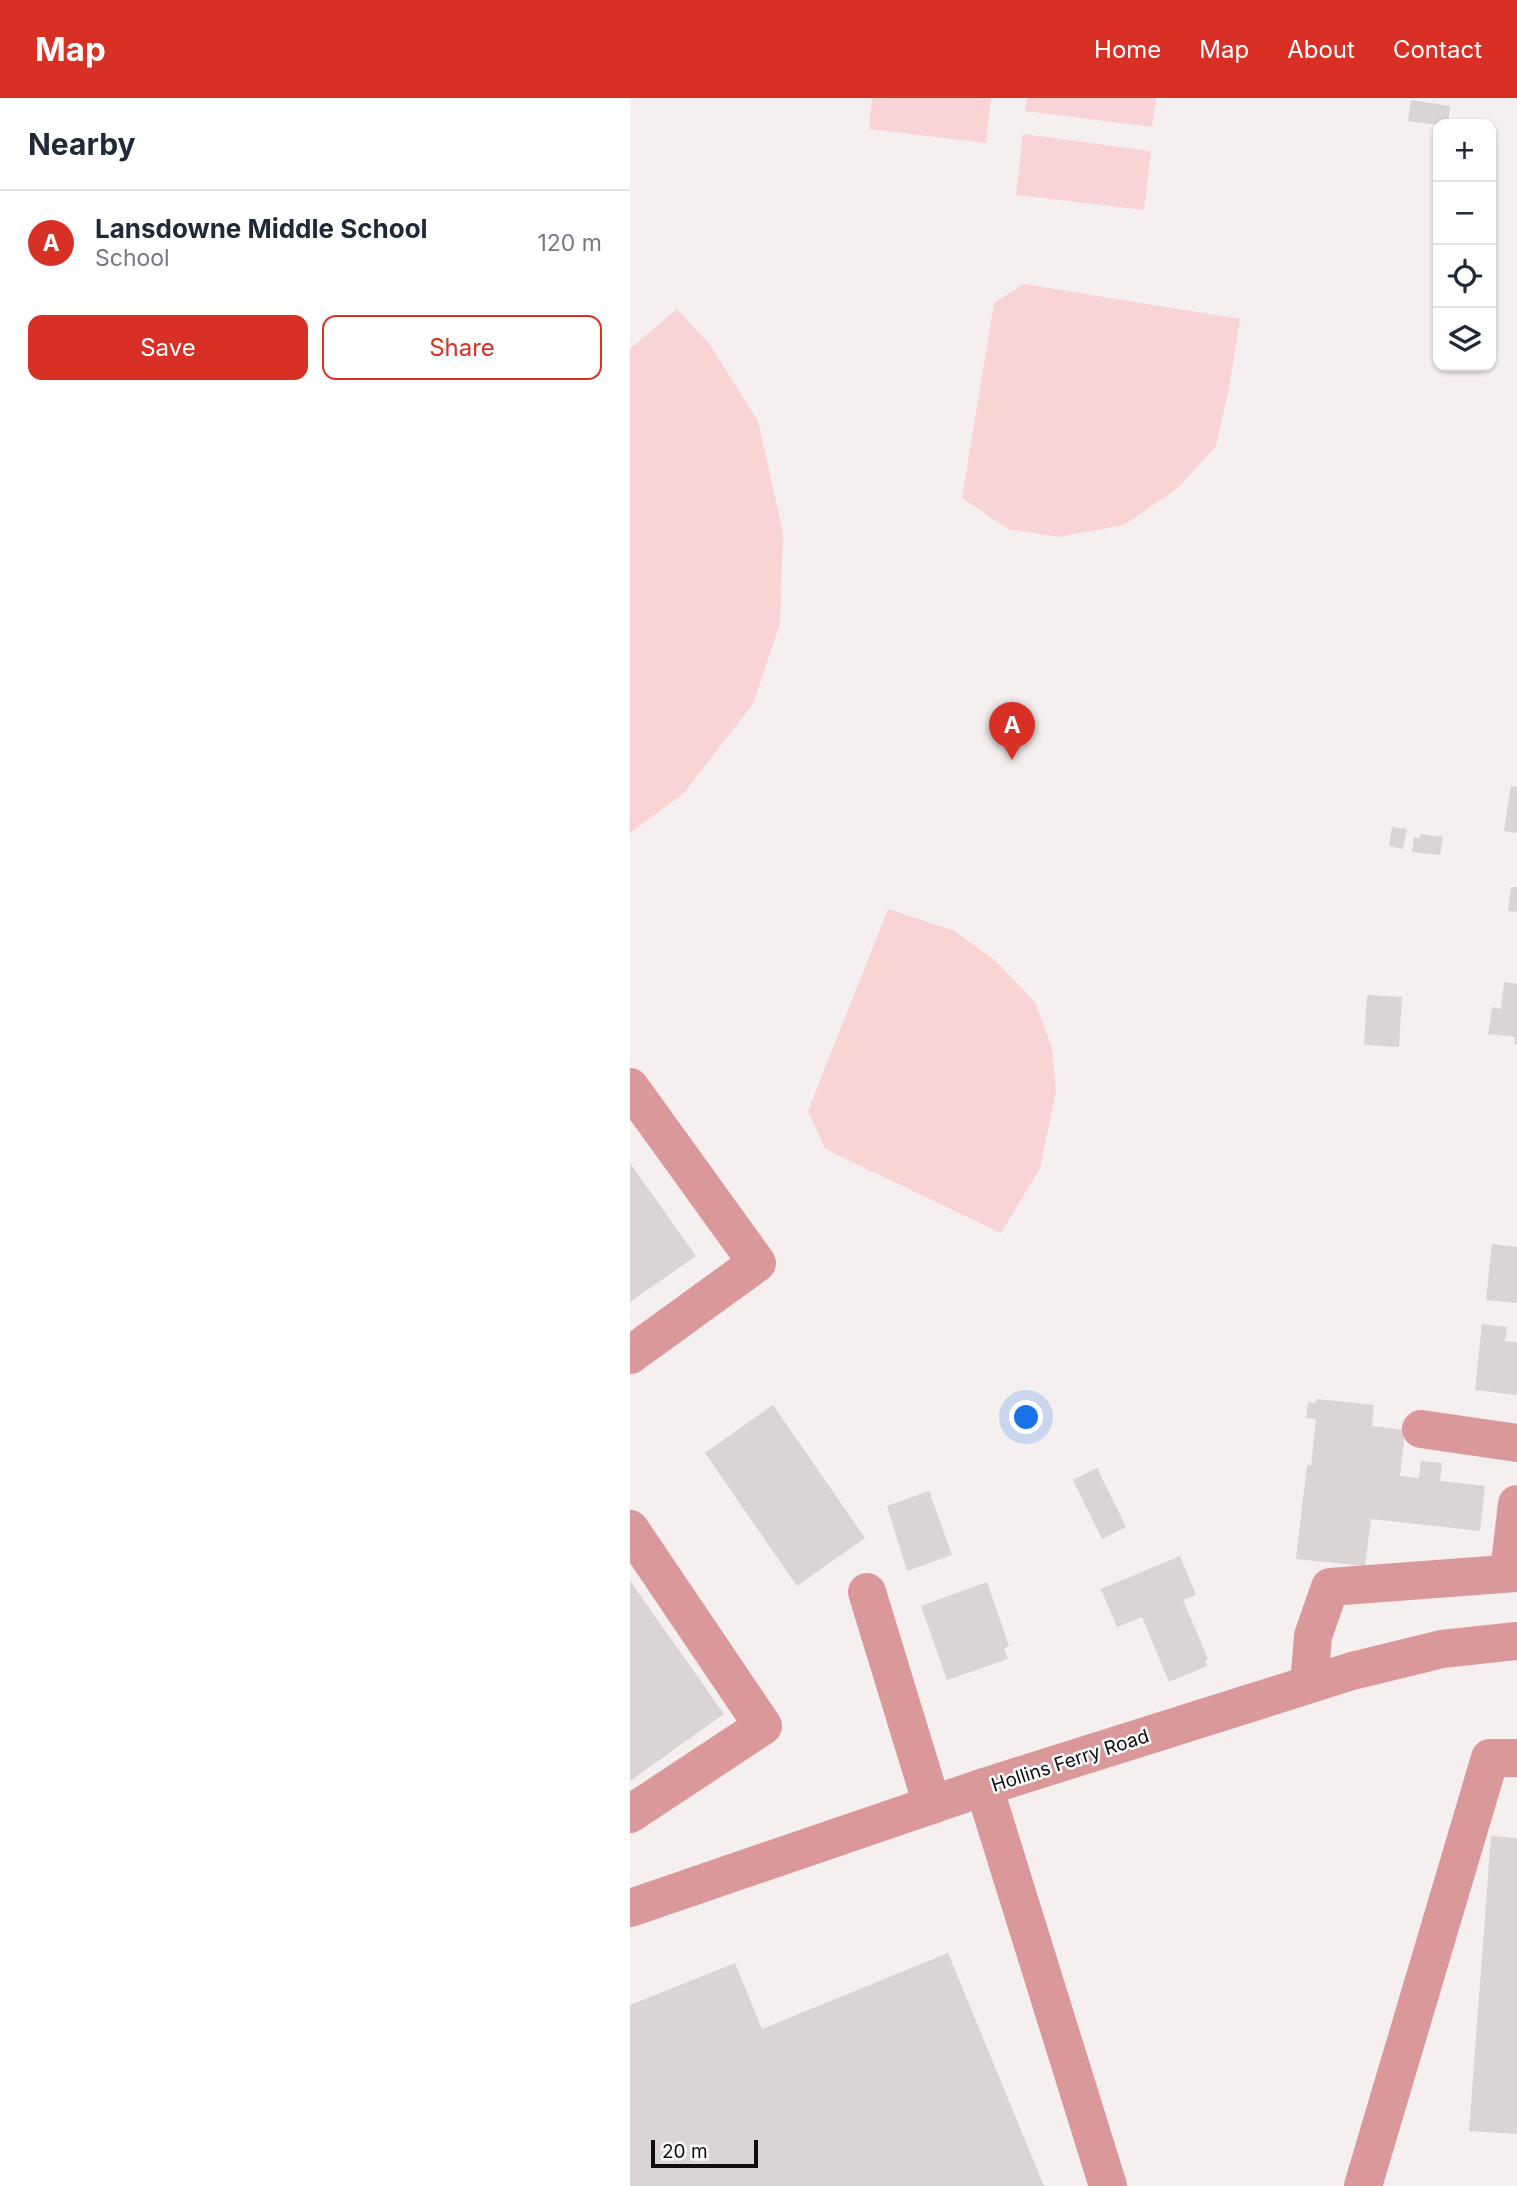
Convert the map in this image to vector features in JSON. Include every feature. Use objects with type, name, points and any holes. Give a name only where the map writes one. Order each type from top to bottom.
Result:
[{"type":"street","points":[[630,1087],[757,1263],[630,1355]]},
{"type":"street","points":[[1421,1429],[1517,1443]]},
{"type":"street","points":[[1309,1684],[1313,1636],[1329,1587],[1513,1572],[1517,1504]]},
{"type":"street","points":[[630,1529],[763,1726],[630,1814]]},
{"type":"street","points":[[867,1592],[932,1805]]},
{"type":"street","name":"Hollins Ferry Road","points":[[630,1908],[984,1787],[1309,1684],[1442,1649],[1517,1641]]},
{"type":"street","points":[[1363,2186],[1490,1758],[1517,1758]]},
{"type":"street","points":[[984,1787],[1108,2186]]},
{"type":"shaded area","points":[[872,98],[991,98],[986,143],[869,129]]},
{"type":"shaded area","points":[[1027,98],[1156,98],[1152,127],[1025,111]]},
{"type":"shaded area","points":[[1023,134],[1151,151],[1144,210],[1016,195]]},
{"type":"shaded area","points":[[1024,284],[1240,319],[1216,446],[1178,488],[1124,525],[1059,537],[1008,529],[962,498],[994,303]]},
{"type":"shaded area","points":[[677,309],[710,345],[758,421],[783,532],[780,624],[753,704],[683,794],[630,833],[630,349]]},
{"type":"shaded area","points":[[888,909],[954,931],[996,961],[1035,1002],[1052,1048],[1056,1091],[1040,1168],[1001,1233],[825,1149],[808,1111]]},
{"type":"building","points":[[1411,100],[1450,106],[1449,119],[1433,119],[1433,124],[1408,121]]},
{"type":"building","points":[[1511,786],[1517,787],[1517,833],[1504,831]]},
{"type":"building","points":[[1392,827],[1407,829],[1403,849],[1389,846]]},
{"type":"building","points":[[1420,834],[1443,837],[1440,855],[1412,852],[1414,837],[1420,838]]},
{"type":"building","points":[[1511,887],[1517,887],[1517,912],[1508,911]]},
{"type":"building","points":[[1504,982],[1517,984],[1517,1045],[1514,1044],[1515,1037],[1488,1034],[1492,1007],[1501,1009]]},
{"type":"building","points":[[1367,995],[1402,997],[1399,1047],[1364,1045]]},
{"type":"building","points":[[630,1163],[696,1256],[630,1302]]},
{"type":"building","points":[[1492,1244],[1517,1247],[1517,1303],[1486,1300]]},
{"type":"building","points":[[1482,1324],[1507,1327],[1505,1341],[1517,1342],[1517,1395],[1475,1390]]},
{"type":"building","points":[[1317,1399],[1374,1405],[1372,1426],[1405,1430],[1400,1476],[1419,1478],[1421,1461],[1442,1463],[1440,1481],[1485,1486],[1480,1531],[1371,1519],[1365,1566],[1296,1559],[1307,1465],[1311,1466],[1316,1419],[1306,1418],[1308,1402],[1316,1403]]},
{"type":"building","points":[[773,1405],[865,1538],[797,1586],[705,1453]]},
{"type":"building","points":[[1097,1468],[1126,1527],[1102,1539],[1073,1480]]},
{"type":"building","points":[[929,1491],[952,1555],[907,1571],[887,1506]]},
{"type":"building","points":[[1180,1556],[1196,1595],[1183,1600],[1208,1659],[1205,1660],[1207,1666],[1169,1682],[1142,1617],[1117,1627],[1101,1589]]},
{"type":"building","points":[[630,1581],[724,1714],[630,1781]]},
{"type":"building","points":[[987,1582],[1009,1646],[1004,1648],[1008,1659],[947,1680],[921,1606]]},
{"type":"building","points":[[1491,1836],[1517,1838],[1517,2134],[1469,2131]]},
{"type":"building","points":[[948,1953],[1044,2186],[630,2186],[630,2005],[735,1963],[762,2029]]},
{"type":"place","name":"Lansdowne Middle School","points":[[1012,760]]}]
